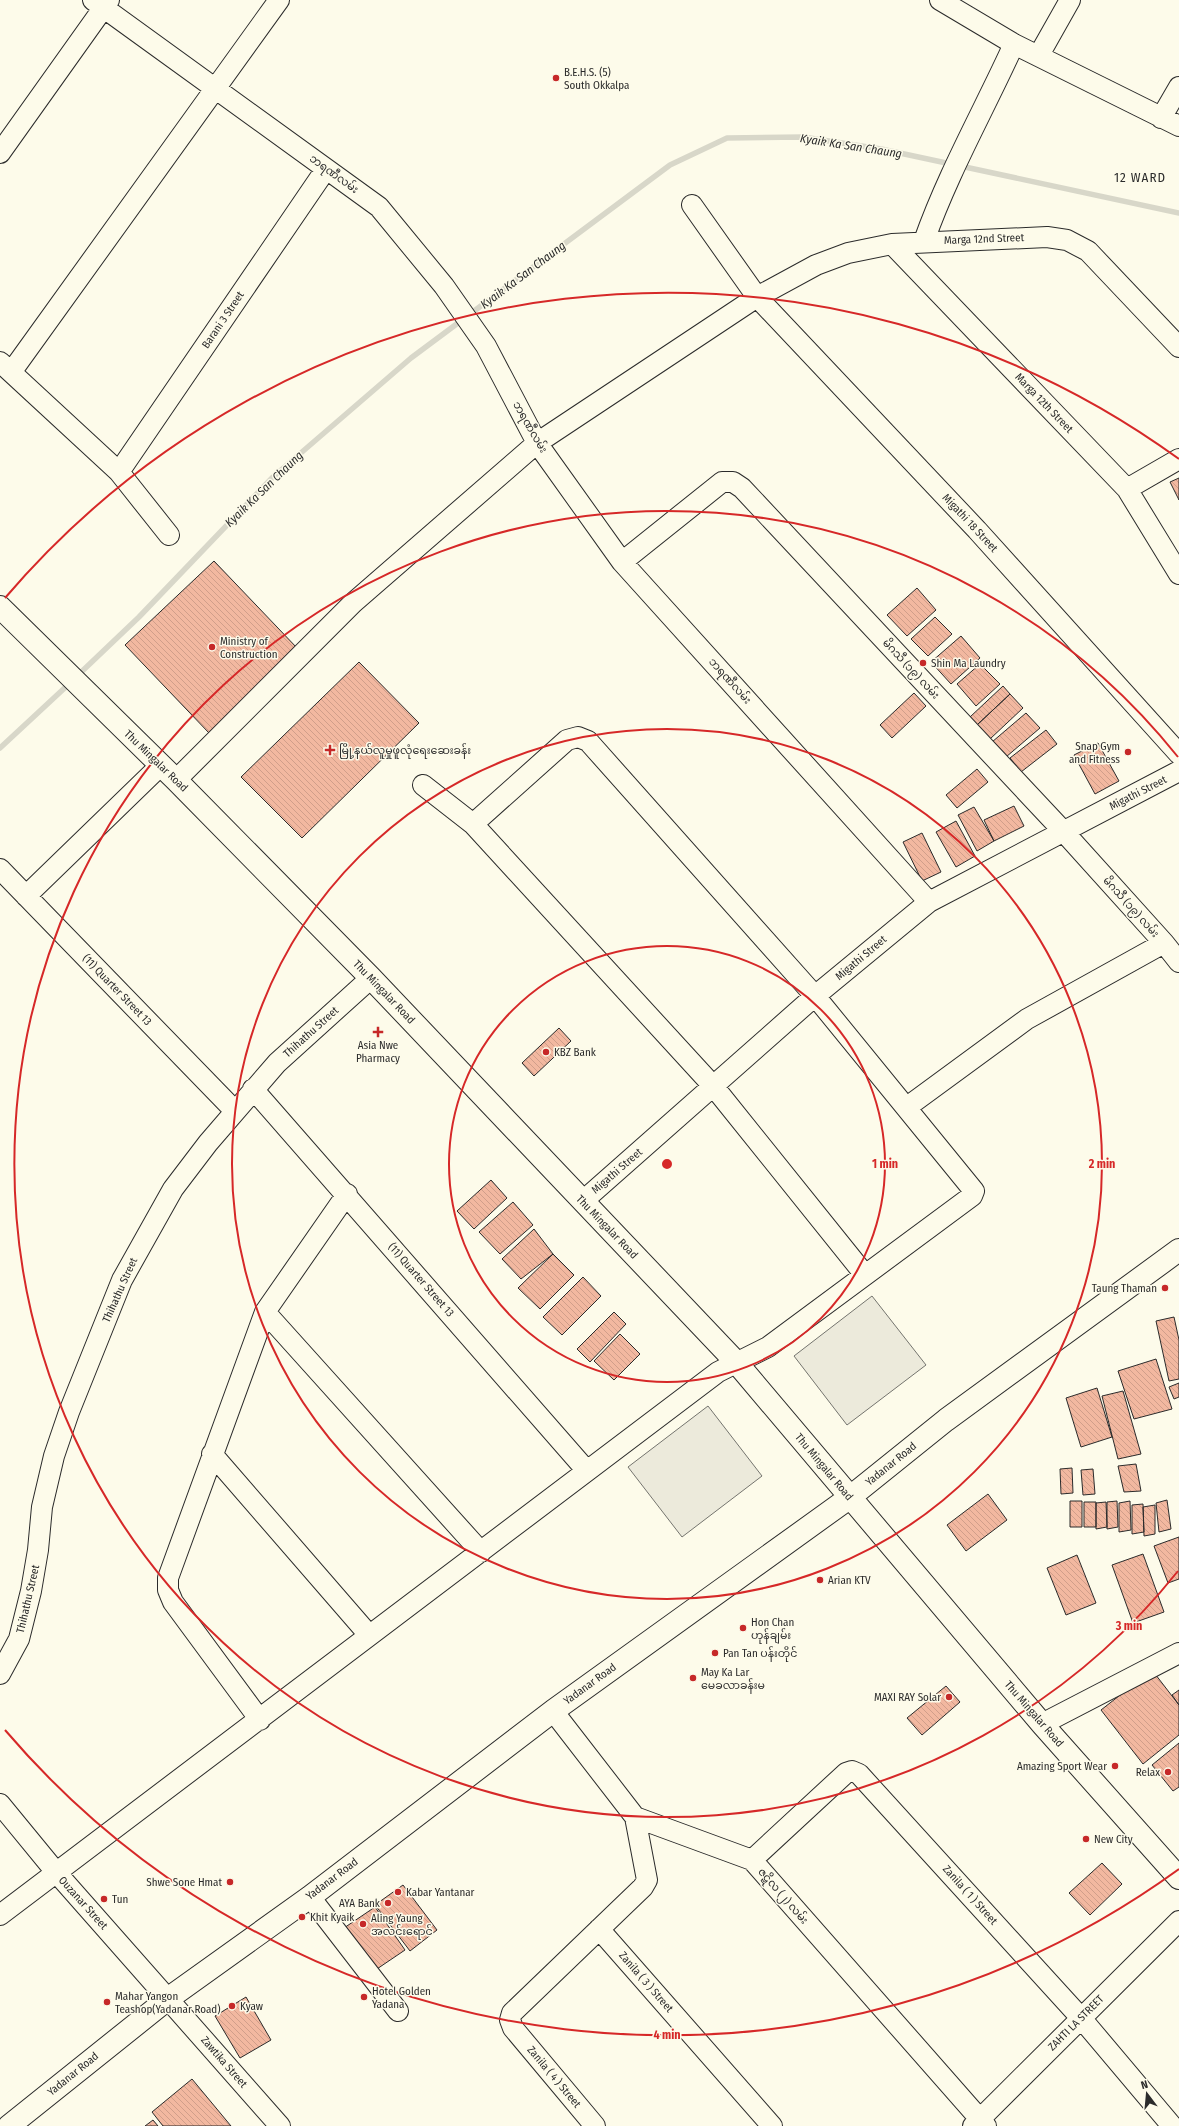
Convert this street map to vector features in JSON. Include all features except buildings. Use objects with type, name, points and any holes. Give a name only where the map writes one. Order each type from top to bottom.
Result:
[{"type":"main road","name":"Thu Mingalar Road","points":[[0,607],[94,701],[161,765],[371,978],[736,1362],[849,1498],[1042,1724],[1179,1878]]},
{"type":"main road","name":"Yadanar Road","points":[[9,2126],[169,1998],[310,1897],[553,1711],[849,1498],[946,1420],[1179,1250]]},
{"type":"street","points":[[169,536],[119,472],[6,367],[216,88],[279,0]]},
{"type":"street","points":[[940,0],[1014,44],[1039,55],[1179,126]]},
{"type":"street","points":[[1039,55],[1070,0]]},
{"type":"street","points":[[0,153],[102,3]]},
{"type":"street","name":"ဘရဏီလမ်း","points":[[102,3],[379,207],[444,286],[486,346],[538,443],[622,562],[929,902]]},
{"type":"street","points":[[924,242],[939,199],[982,114],[1014,44]]},
{"type":"street","points":[[1161,118],[1179,87]]},
{"type":"street","name":"Barani 3 Street","points":[[119,472],[326,169]]},
{"type":"street","name":"Migathi 18 Street","points":[[692,205],[757,297],[977,530],[1179,754]]},
{"type":"street","name":"Marga 12nd Street","points":[[176,780],[354,603],[538,443],[757,297],[816,265],[848,254],[892,244],[1047,237],[1067,240],[1088,251],[1179,347]]},
{"type":"street","name":"Marga 12th Street","points":[[892,244],[1127,489],[1179,574]]},
{"type":"street","points":[[1127,489],[1179,459]]},
{"type":"street","name":"မိဂသီ (၁၉) လမ်း","points":[[622,562],[722,482],[733,482],[742,488],[1063,831],[1164,942],[1179,962]]},
{"type":"street","points":[[0,1915],[55,1872],[260,1720],[369,1635],[718,1372],[768,1347],[972,1196],[974,1191],[815,996],[588,741],[578,737],[567,740],[473,824]]},
{"type":"street","points":[[26,896],[161,765]]},
{"type":"street","name":"Migathi Street","points":[[583,1201],[714,1087],[815,996],[929,902],[1179,772]]},
{"type":"street","points":[[423,785],[473,824],[714,1087],[865,1275]]},
{"type":"street","name":"(11) Quarter Street 13","points":[[0,869],[235,1111]]},
{"type":"street","points":[[907,1107],[1027,1019],[1164,942]]},
{"type":"street","name":"Thihathu Street","points":[[0,1674],[18,1639],[31,1591],[38,1550],[42,1507],[54,1456],[69,1412],[122,1280],[173,1189],[208,1143],[277,1063],[371,978]]},
{"type":"street","name":"(11) Quarter Street 13","points":[[253,1089],[347,1194],[587,1471]]},
{"type":"street","points":[[260,1720],[173,1602],[168,1590],[168,1578],[265,1312],[347,1194]]},
{"type":"street","points":[[265,1312],[481,1552]]},
{"type":"street","points":[[212,1454],[369,1635]]},
{"type":"street","points":[[1042,1724],[1179,1653]]},
{"type":"street","points":[[553,1711],[635,1818],[647,1880],[643,1887],[599,1929]]},
{"type":"street","name":"Zanila ( 1 ) Street","points":[[752,1860],[846,1773],[852,1771],[859,1774],[1081,2018],[1172,2126]]},
{"type":"street","name":"Ouzanar Street","points":[[0,1804],[55,1872],[169,1998]]},
{"type":"street","name":"ဇဋိလ (၂) လမ်း","points":[[635,1818],[752,1860],[980,2124]]},
{"type":"street","points":[[310,1897],[398,2011]]},
{"type":"street","name":"ZAHTI LA STREET","points":[[980,2124],[1081,2018],[1179,1921]]},
{"type":"street","name":"Zanila ( 4 ) Street","points":[[595,2126],[513,2028],[510,2020],[512,2013],[599,1929]]},
{"type":"street","name":"Zanila ( 3 ) Street","points":[[599,1929],[772,2126]]},
{"type":"street","name":"Zawtika Street","points":[[169,1998],[280,2126]]},
{"type":"shaded area","points":[[872,1296],[926,1365],[847,1425],[794,1356]]},
{"type":"shaded area","points":[[708,1406],[762,1476],[682,1537],[628,1467]]},
{"type":"waterway","name":"Kyaik Ka San Chaung","points":[[76,677],[139,617],[273,477],[411,358],[670,165],[727,138],[803,137],[881,149],[1179,213]]},
{"type":"waterway","name":"Kyaik Ka San Chaung","points":[[0,748],[70,683]]},
{"type":"place","name":"B.E.H.S. (5) South Okkalpa","points":[[556,78]]},
{"type":"place","name":"Ministry of Construction","points":[[212,647]]},
{"type":"place","name":"Shin Ma Laundry","points":[[923,663]]},
{"type":"place","name":"မြို့နယ်လူမှုဖူလုံရေးဆေးခန်း","points":[[330,750]]},
{"type":"place","name":"Snap Gym and Fitness","points":[[1128,752]]},
{"type":"place","name":"Asia Nwe Pharmacy","points":[[378,1032]]},
{"type":"place","name":"KBZ Bank","points":[[546,1052]]},
{"type":"place","name":"Taung Thaman","points":[[1165,1288]]},
{"type":"place","name":"Arian KTV","points":[[820,1580]]},
{"type":"place","name":"Hon Chan ဟုန်ချမ်း","points":[[743,1628]]},
{"type":"place","name":"Pan Tan ပန်းတိုင်","points":[[715,1653]]},
{"type":"place","name":"May Ka Lar မေခလာခန်းမ","points":[[693,1678]]},
{"type":"place","name":"MAXI RAY Solar","points":[[949,1697]]},
{"type":"place","name":"Amazing Sport Wear","points":[[1115,1766]]},
{"type":"place","name":"Relax","points":[[1168,1772]]},
{"type":"place","name":"New City","points":[[1086,1839]]},
{"type":"place","name":"Shwe Sone Hmat","points":[[230,1882]]},
{"type":"place","name":"Kabar Yantanar","points":[[398,1892]]},
{"type":"place","name":"Tun","points":[[104,1899]]},
{"type":"place","name":"AYA Bank","points":[[388,1903]]},
{"type":"place","name":"Khit Kyaik","points":[[302,1917]]},
{"type":"place","name":"Aling Yaung အလင်းရောင်","points":[[363,1924]]},
{"type":"place","name":"Hotel Golden Yadana","points":[[364,1997]]},
{"type":"place","name":"Mahar Yangon Teashop(Yadanar Road)","points":[[107,2002]]},
{"type":"place","name":"Kyaw","points":[[232,2006]]},
{"type":"district","name":"12 WARD","points":[[1140,177]]}]
